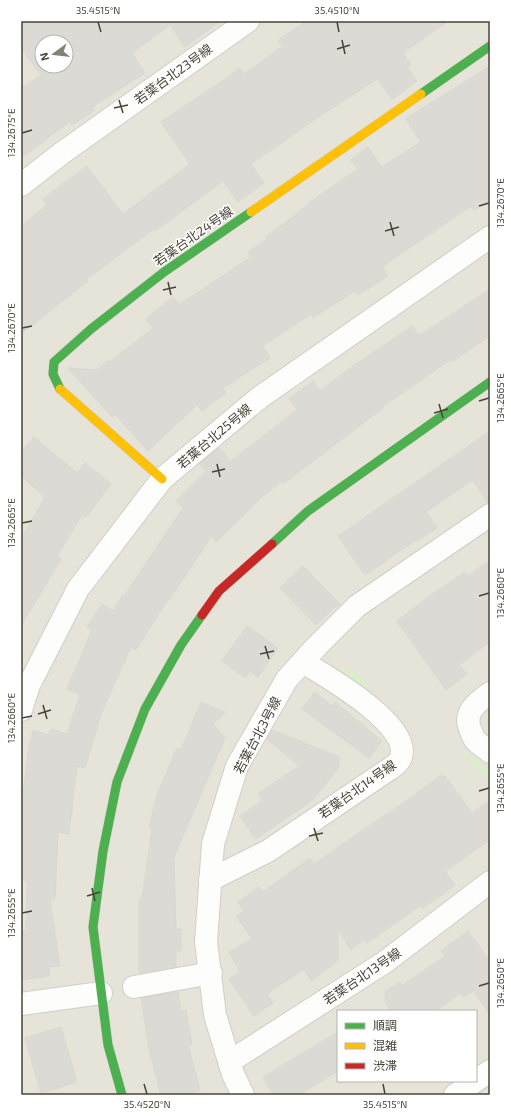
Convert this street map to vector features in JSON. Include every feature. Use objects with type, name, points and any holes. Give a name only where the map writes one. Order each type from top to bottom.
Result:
[{"type":"street","name":"若葉台北23号線","points":[[21,185],[62,153],[248,21]]},
{"type":"street","name":"若葉台北24号線","points":[[162,479],[61,391],[54,379],[54,362],[91,329],[164,272],[490,46]]},
{"type":"street","name":"若葉台北25号線","points":[[21,710],[29,684],[78,589],[162,479],[259,398],[490,237]]},
{"type":"street","points":[[122,1095],[108,1044],[93,927],[103,851],[117,782],[146,709],[181,645],[219,591],[308,511],[490,382]]},
{"type":"street","name":"若葉台北3号線","points":[[243,1095],[233,1074],[215,1015],[206,942],[213,844],[238,766],[287,679],[316,647],[357,606],[490,515]]},
{"type":"street","name":"若葉台北14号線","points":[[210,880],[268,851],[391,768],[402,756],[401,744],[398,735],[390,726],[361,699],[303,662]]},
{"type":"street","points":[[490,693],[476,703],[470,710],[468,716],[468,726],[474,739],[490,752]]},
{"type":"street","name":"若葉台北13号線","points":[[229,1062],[385,962],[490,882]]},
{"type":"street","points":[[134,987],[210,973]]},
{"type":"street","points":[[21,1004],[101,993]]},
{"type":"street","points":[[477,1080],[490,1071]]},
{"type":"street","points":[[455,1095],[474,1082]]},
{"type":"shaded area","points":[[21,21],[490,21],[490,1095],[21,1095]]},
{"type":"green space","points":[[337,667],[348,668],[363,678],[374,697]]},
{"type":"green space","points":[[463,749],[490,770],[490,780],[474,768]]},
{"type":"building","points":[[21,21],[221,21],[185,47],[170,25],[132,53],[145,73],[92,107],[95,110],[72,125],[69,122],[21,158],[21,89],[41,75],[40,74],[74,74],[74,34],[34,34],[34,66],[21,48]]},
{"type":"building","points":[[306,21],[448,21],[403,53],[411,65],[407,67],[417,81],[392,99],[377,79],[311,122],[251,164],[264,183],[238,202],[223,181],[155,231],[154,229],[87,279],[88,281],[21,334],[21,226],[47,205],[43,199],[87,166],[123,214],[190,164],[161,122],[221,82],[239,68],[244,74],[283,46],[278,40]]},
{"type":"building","points":[[490,66],[490,200],[474,210],[471,206],[382,267],[388,276],[358,295],[355,291],[313,318],[311,314],[263,346],[270,358],[223,388],[226,393],[202,411],[197,405],[148,451],[115,414],[112,417],[68,368],[97,370],[108,360],[110,362],[153,328],[146,319],[173,297],[179,305],[251,257],[248,252],[267,239],[266,237],[307,206],[306,205],[358,169],[351,160],[368,147],[382,167],[421,142],[406,119]]},
{"type":"building","points":[[490,289],[490,336],[452,362],[450,360],[382,407],[383,408],[283,484],[281,482],[262,497],[216,542],[211,537],[169,600],[168,599],[136,650],[131,647],[101,714],[85,768],[77,766],[69,834],[58,832],[55,899],[50,899],[60,966],[49,967],[50,976],[21,980],[21,931],[26,930],[27,880],[21,880],[21,809],[29,746],[33,730],[48,735],[51,729],[67,734],[80,694],[67,689],[92,630],[87,627],[102,604],[113,611],[123,595],[124,596],[183,508],[176,501],[206,471],[199,464],[219,448],[231,461],[297,410],[289,398],[313,381],[320,391],[353,366],[412,326],[419,336]]},
{"type":"building","points":[[490,431],[490,503],[488,503],[473,480],[426,512],[437,528],[417,541],[416,540],[365,575],[338,536]]},
{"type":"building","points":[[34,437],[77,473],[85,463],[111,484],[86,517],[82,515],[57,556],[61,559],[21,626],[21,539],[45,497],[21,476],[21,452]]},
{"type":"building","points":[[490,560],[490,642],[459,665],[467,674],[446,690],[397,621],[431,595],[465,572],[468,576]]},
{"type":"building","points":[[303,566],[341,605],[336,606],[316,625],[280,588]]},
{"type":"building","points":[[247,626],[278,648],[258,677],[250,671],[245,678],[222,661]]},
{"type":"building","points":[[315,692],[332,706],[335,702],[382,741],[369,758],[302,709]]},
{"type":"building","points":[[201,702],[226,712],[213,724],[225,738],[172,862],[174,861],[176,929],[181,929],[181,951],[176,951],[176,967],[139,973],[139,898],[142,898],[152,828],[149,827],[157,795],[177,748],[181,750]]},
{"type":"building","points":[[272,730],[339,757],[339,767],[313,800],[256,839],[240,816],[263,800],[258,794],[299,766],[267,739]]},
{"type":"building","points":[[442,775],[444,777],[445,776],[472,813],[490,800],[490,840],[445,871],[455,885],[423,908],[421,905],[367,943],[364,939],[351,950],[338,930],[338,960],[311,981],[304,969],[267,994],[273,1003],[254,1016],[229,979],[240,972],[229,952],[252,939],[236,916],[244,911],[238,902],[259,887],[263,892],[310,858],[314,864]]},
{"type":"building","points":[[468,931],[490,962],[490,1014],[473,991],[463,997],[461,993],[436,1010],[390,1010],[385,1001],[385,992],[400,982],[403,985],[445,956],[441,951]]},
{"type":"building","points":[[178,992],[181,1011],[186,1010],[192,1045],[188,1045],[200,1090],[187,1095],[161,1095],[149,1049],[141,998]]},
{"type":"building","points":[[61,1027],[77,1082],[41,1093],[25,1038]]},
{"type":"building","points":[[337,1033],[337,1072],[299,1095],[274,1095],[263,1077]]},
{"type":"traffic: fast","points":[[421,94],[490,46]]},
{"type":"traffic: fast","points":[[60,389],[53,374],[54,362],[91,329],[164,272],[251,212]]},
{"type":"traffic: fast","points":[[272,544],[308,511],[490,382]]},
{"type":"traffic: fast","points":[[122,1095],[108,1045],[93,927],[103,851],[117,782],[145,709],[181,645],[202,615]]},
{"type":"traffic: slow","points":[[251,212],[421,94]]},
{"type":"traffic: slow","points":[[60,389],[162,479]]},
{"type":"traffic: jam","points":[[202,615],[219,591],[272,544]]}]
